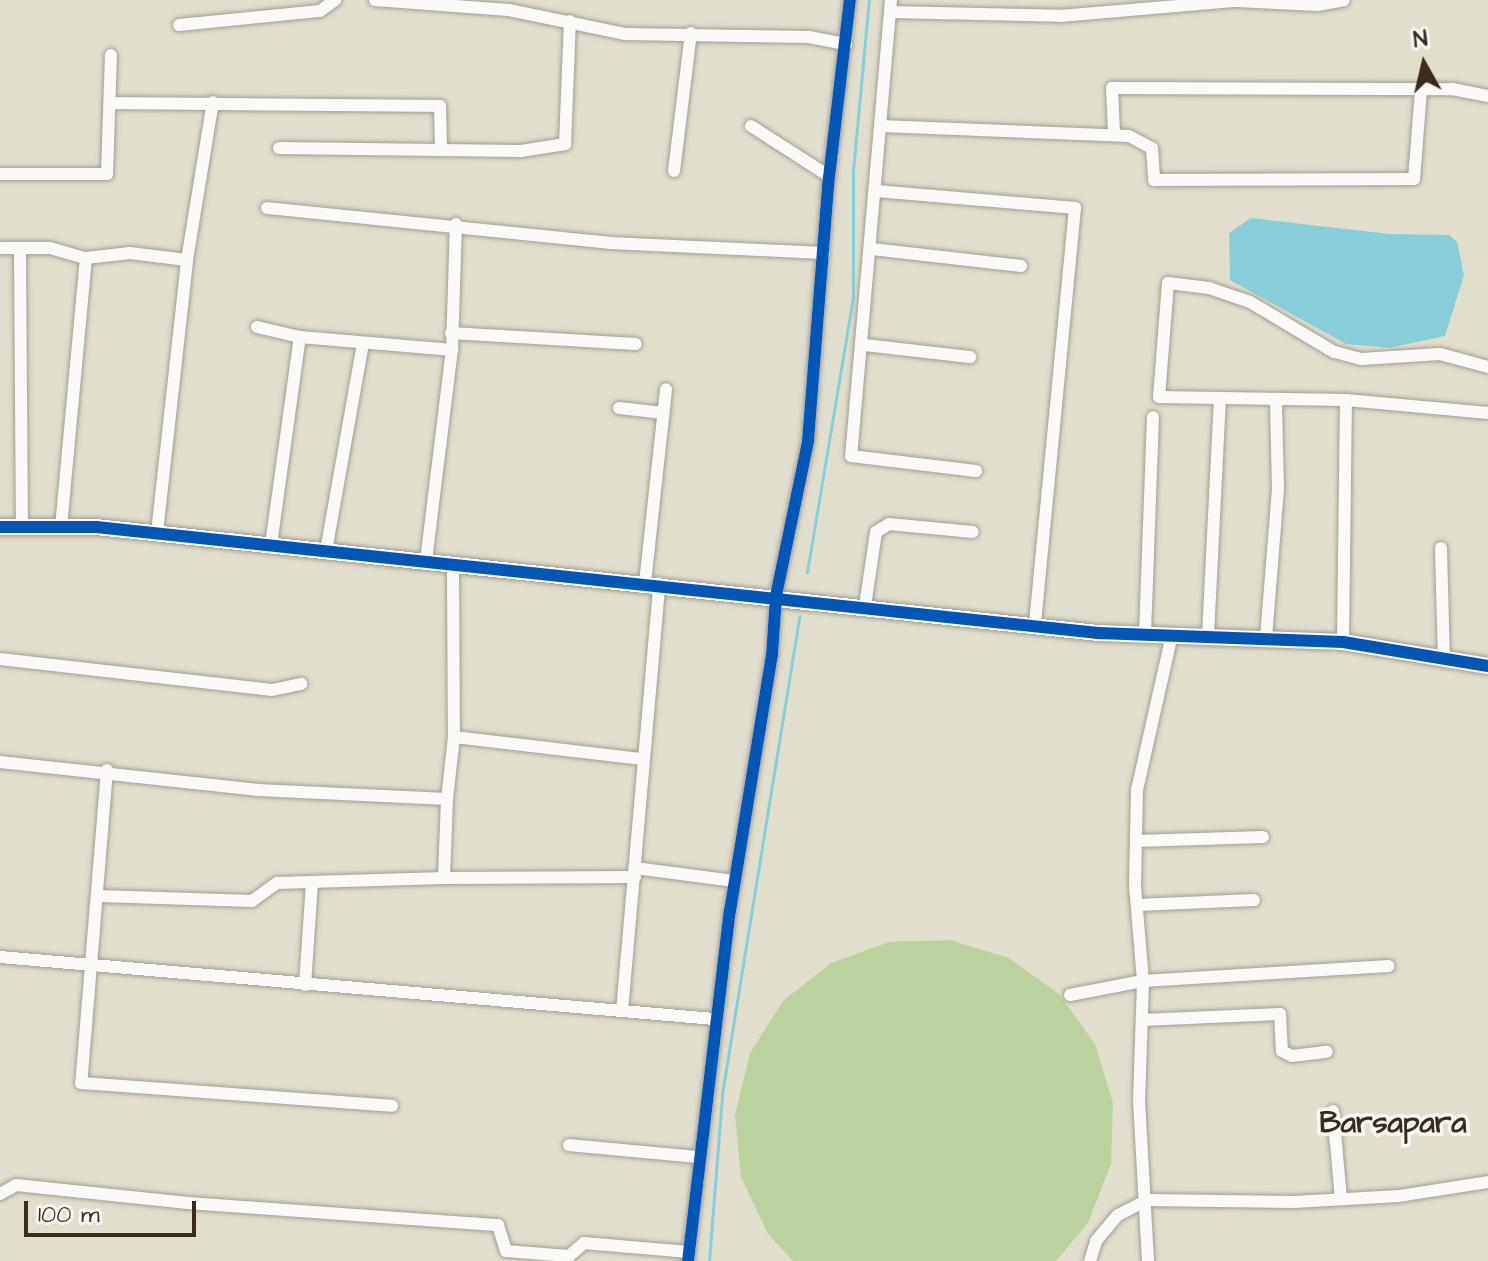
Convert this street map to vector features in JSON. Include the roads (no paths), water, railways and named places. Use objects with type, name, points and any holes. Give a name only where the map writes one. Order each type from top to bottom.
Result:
[{"type":"street","points":[[179,25],[320,11],[335,0]]},
{"type":"street","points":[[375,0],[509,10],[625,34],[809,37],[846,44]]},
{"type":"street","points":[[0,1194],[16,1185],[498,1225],[506,1251],[569,1256],[584,1243],[688,1257],[714,1019],[734,881],[772,655],[776,596],[808,441],[829,176],[850,0]]},
{"type":"street","points":[[976,471],[851,456],[864,345],[890,6],[1060,16],[1236,0],[1317,5],[1344,0]]},
{"type":"street","points":[[279,148],[441,146],[521,151],[565,144],[570,21]]},
{"type":"street","points":[[674,171],[691,33]]},
{"type":"street","points":[[0,174],[107,174],[111,55]]},
{"type":"street","points":[[1114,133],[1112,88],[1421,90],[1488,96]]},
{"type":"street","points":[[881,126],[1114,133],[1144,140],[1152,148],[1154,180],[1414,179],[1421,90]]},
{"type":"street","points":[[157,533],[187,260],[213,102]]},
{"type":"street","points":[[111,103],[440,106],[441,146]]},
{"type":"street","points":[[751,126],[829,176]]},
{"type":"street","points":[[876,191],[1075,208],[1035,625]]},
{"type":"street","points":[[267,208],[456,224],[610,243],[824,253]]},
{"type":"street","points":[[426,561],[452,350],[456,224]]},
{"type":"street","points":[[0,248],[20,251],[50,248],[86,258],[130,253],[187,260]]},
{"type":"street","points":[[872,249],[1021,266]]},
{"type":"street","points":[[20,251],[22,527]]},
{"type":"street","points":[[61,527],[86,258]]},
{"type":"street","points":[[1488,367],[1440,354],[1361,359],[1334,352],[1250,302],[1209,288],[1168,283],[1159,397],[1346,400],[1488,413]]},
{"type":"street","points":[[257,327],[300,337],[452,350]]},
{"type":"street","points":[[451,333],[636,344]]},
{"type":"street","points":[[271,545],[300,337]]},
{"type":"street","points":[[326,551],[363,343]]},
{"type":"street","points":[[864,345],[970,357]]},
{"type":"street","points":[[622,1011],[635,872],[666,389]]},
{"type":"street","points":[[1208,635],[1220,400]]},
{"type":"street","points":[[1266,638],[1278,490],[1276,400]]},
{"type":"street","points":[[1343,642],[1346,400]]},
{"type":"street","points":[[619,408],[664,413]]},
{"type":"street","points":[[1145,634],[1153,417]]},
{"type":"street","points":[[865,606],[876,532],[889,524],[973,532]]},
{"type":"street","points":[[0,527],[157,533],[1035,625],[1145,634],[1343,642],[1488,666]]},
{"type":"street","points":[[1441,548],[1444,660]]},
{"type":"street","points":[[444,878],[447,799],[454,737],[453,565]]},
{"type":"street","points":[[1148,1261],[1147,1200],[1139,1102],[1143,981],[1137,905],[1137,786],[1172,635]]},
{"type":"street","points":[[0,659],[272,690],[301,684]]},
{"type":"street","points":[[454,737],[641,759]]},
{"type":"street","points":[[0,762],[107,770],[258,790],[447,799]]},
{"type":"street","points":[[107,770],[93,968],[80,1074],[88,1087],[392,1106]]},
{"type":"street","points":[[1136,841],[1263,837]]},
{"type":"street","points":[[99,896],[252,901],[277,883],[635,872],[734,881]]},
{"type":"street","points":[[305,985],[312,882]]},
{"type":"street","points":[[1137,905],[1254,900]]},
{"type":"street","points":[[0,957],[93,968],[714,1019]]},
{"type":"street","points":[[1070,995],[1143,981],[1389,966]]},
{"type":"street","points":[[1142,1020],[1280,1014],[1282,1051],[1292,1056],[1327,1052]]},
{"type":"street","points":[[1333,1111],[1341,1199]]},
{"type":"street","points":[[569,1145],[699,1157]]},
{"type":"street","points":[[1090,1261],[1096,1241],[1118,1215],[1147,1200],[1341,1199],[1488,1182]]},
{"type":"water","points":[[1251,218],[1390,234],[1449,235],[1457,242],[1464,275],[1445,336],[1389,348],[1346,344],[1230,280],[1229,233]]},
{"type":"waterway","points":[[807,572],[853,298],[853,171],[869,0]]},
{"type":"waterway","points":[[709,1261],[722,1094],[799,616]]},
{"type":"district","name":"Barsapara","points":[[1393,1123]]}]
